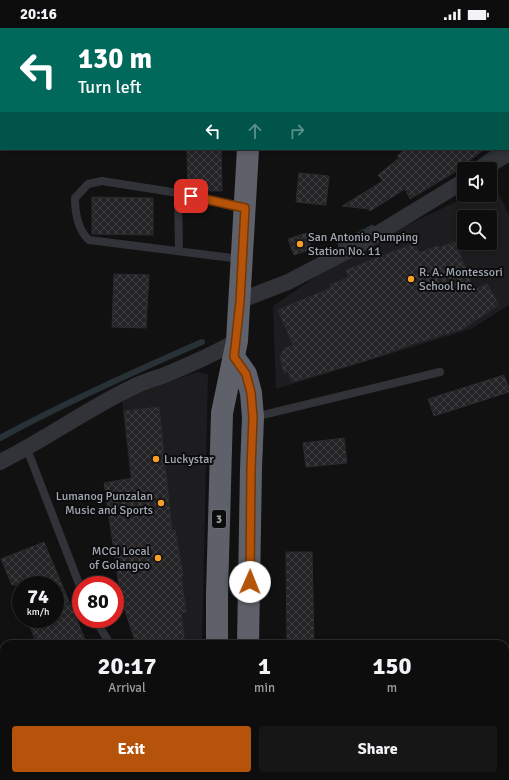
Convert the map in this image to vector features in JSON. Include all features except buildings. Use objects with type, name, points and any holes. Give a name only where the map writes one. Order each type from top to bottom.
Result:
[{"type":"highway","name":"3","points":[[217,640],[222,413],[236,349],[248,150]]},
{"type":"highway","points":[[236,349],[246,374],[251,393],[253,417],[248,640]]},
{"type":"street","points":[[494,162],[509,153]]},
{"type":"street","points":[[240,302],[288,282],[359,245],[457,185]]},
{"type":"street","points":[[0,462],[134,387],[222,350],[236,349]]},
{"type":"lane","points":[[242,259],[90,240],[84,235],[75,209],[75,198],[88,184],[97,181],[178,193],[245,208]]},
{"type":"lane","points":[[178,193],[179,251]]},
{"type":"lane","points":[[253,417],[440,372]]},
{"type":"lane","points":[[27,448],[76,576]]},
{"type":"lane","points":[[100,628],[108,640]]},
{"type":"shaded area","name":"R. A. Montessori School Inc.","points":[[497,190],[509,215],[509,305],[471,329],[276,389],[273,306],[351,252],[457,201],[497,202]]},
{"type":"shaded area","points":[[197,372],[208,374],[202,640],[157,640],[142,595],[122,399]]},
{"type":"waterway","points":[[480,162],[498,150]]},
{"type":"waterway","points":[[341,245],[372,228]]},
{"type":"waterway","points":[[0,438],[100,388],[202,342]]},
{"type":"place","name":"San Antonio Pumping Station No. 11","points":[[300,244]]},
{"type":"place","name":"R. A. Montessori School Inc.","points":[[411,279]]},
{"type":"place","name":"Luckystar","points":[[156,459]]},
{"type":"place","name":"Lumanog Punzalan Music and Sports","points":[[161,503]]},
{"type":"place","name":"MCGI Local of Golangco","points":[[158,558]]},
{"type":"route","points":[[191,196],[245,208],[240,302],[237,341],[234,357],[246,374],[251,393],[253,417],[250,582]]}]
